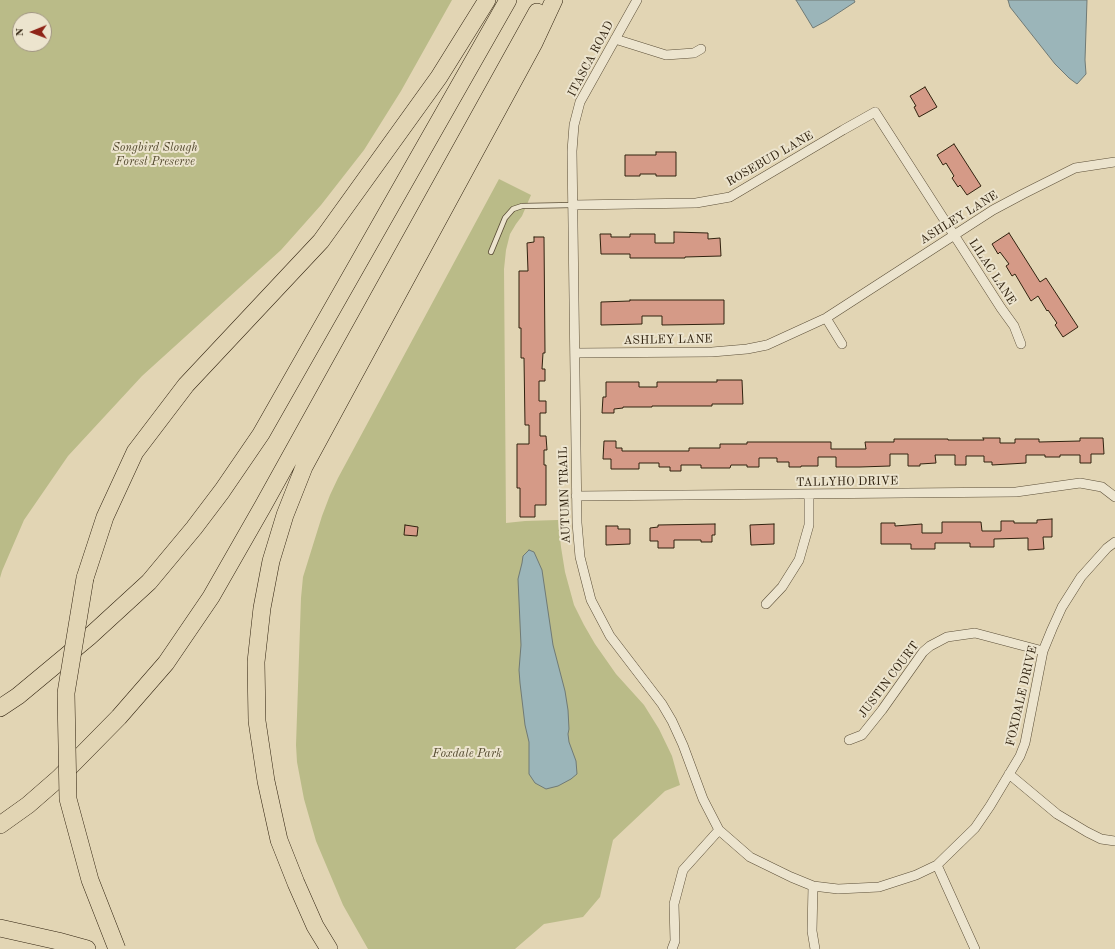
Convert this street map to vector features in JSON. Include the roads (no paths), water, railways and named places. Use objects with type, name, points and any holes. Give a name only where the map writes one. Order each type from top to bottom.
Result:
[{"type":"highway","points":[[116,949],[90,880],[68,799],[66,693],[84,578],[105,517],[135,452],[186,385],[321,241],[439,77],[488,0]]},
{"type":"highway","points":[[0,708],[18,696],[89,637],[149,582],[194,528],[222,491],[261,434],[508,0]]},
{"type":"highway","points":[[0,825],[28,805],[60,778],[119,718],[166,662],[211,597],[544,0]]},
{"type":"highway","points":[[329,949],[314,926],[279,840],[266,781],[257,721],[256,662],[262,608],[271,561],[285,515],[304,467],[534,43],[554,0]]},
{"type":"highway","points":[[0,928],[87,949]]},
{"type":"street","name":"ITASCA ROAD","points":[[573,205],[572,151],[574,125],[580,102],[637,0]]},
{"type":"street","points":[[615,39],[666,55],[694,53],[700,49]]},
{"type":"street","name":"ROSEBUD LANE","points":[[573,205],[696,203],[730,196],[875,112]]},
{"type":"street","name":"LILAC LANE","points":[[875,112],[1014,326],[1021,344]]},
{"type":"street","name":"ASHLEY LANE","points":[[575,354],[712,352],[747,349],[767,345],[826,318],[993,210],[1075,168],[1115,162]]},
{"type":"street","name":"AUTUMN TRAIL","points":[[573,205],[576,523],[580,557],[591,600],[610,636],[662,704],[672,721],[704,799],[719,830],[750,857],[813,886]]},
{"type":"street","points":[[826,318],[842,344]]},
{"type":"street","name":"TALLYHO DRIVE","points":[[576,496],[1016,492],[1080,483],[1102,487],[1115,497]]},
{"type":"street","points":[[766,604],[782,587],[799,560],[809,525],[809,495]]},
{"type":"street","name":"FOXDALE DRIVE","points":[[813,886],[838,888],[879,887],[916,875],[937,865],[975,828],[1020,756],[1025,743],[1043,651],[1062,607],[1081,576],[1107,548],[1115,542]]},
{"type":"street","name":"JUSTIN COURT","points":[[849,740],[862,735],[882,710],[923,652],[930,646],[948,638],[975,633],[1043,651]]},
{"type":"street","points":[[1009,774],[1057,814],[1101,839],[1115,841]]},
{"type":"street","points":[[672,949],[675,941],[674,904],[684,870],[719,830]]},
{"type":"street","points":[[937,865],[975,949]]},
{"type":"street","points":[[813,886],[812,931],[815,949]]},
{"type":"lane","points":[[492,252],[506,218],[513,209],[522,206],[573,205]]},
{"type":"water","points":[[796,0],[854,0],[855,2],[813,28]]},
{"type":"water","points":[[1008,0],[1087,0],[1086,74],[1077,84],[1055,64],[1010,7]]},
{"type":"water","points":[[529,550],[534,552],[542,570],[553,645],[565,691],[568,710],[569,742],[576,761],[577,774],[558,786],[546,789],[535,783],[529,774],[529,742],[525,725],[519,670],[521,645],[518,579],[523,556]]},
{"type":"park label","name":"Songbird Slough Forest Preserve","points":[[155,155]]},
{"type":"park label","name":"Foxdale Park","points":[[467,754]]}]
